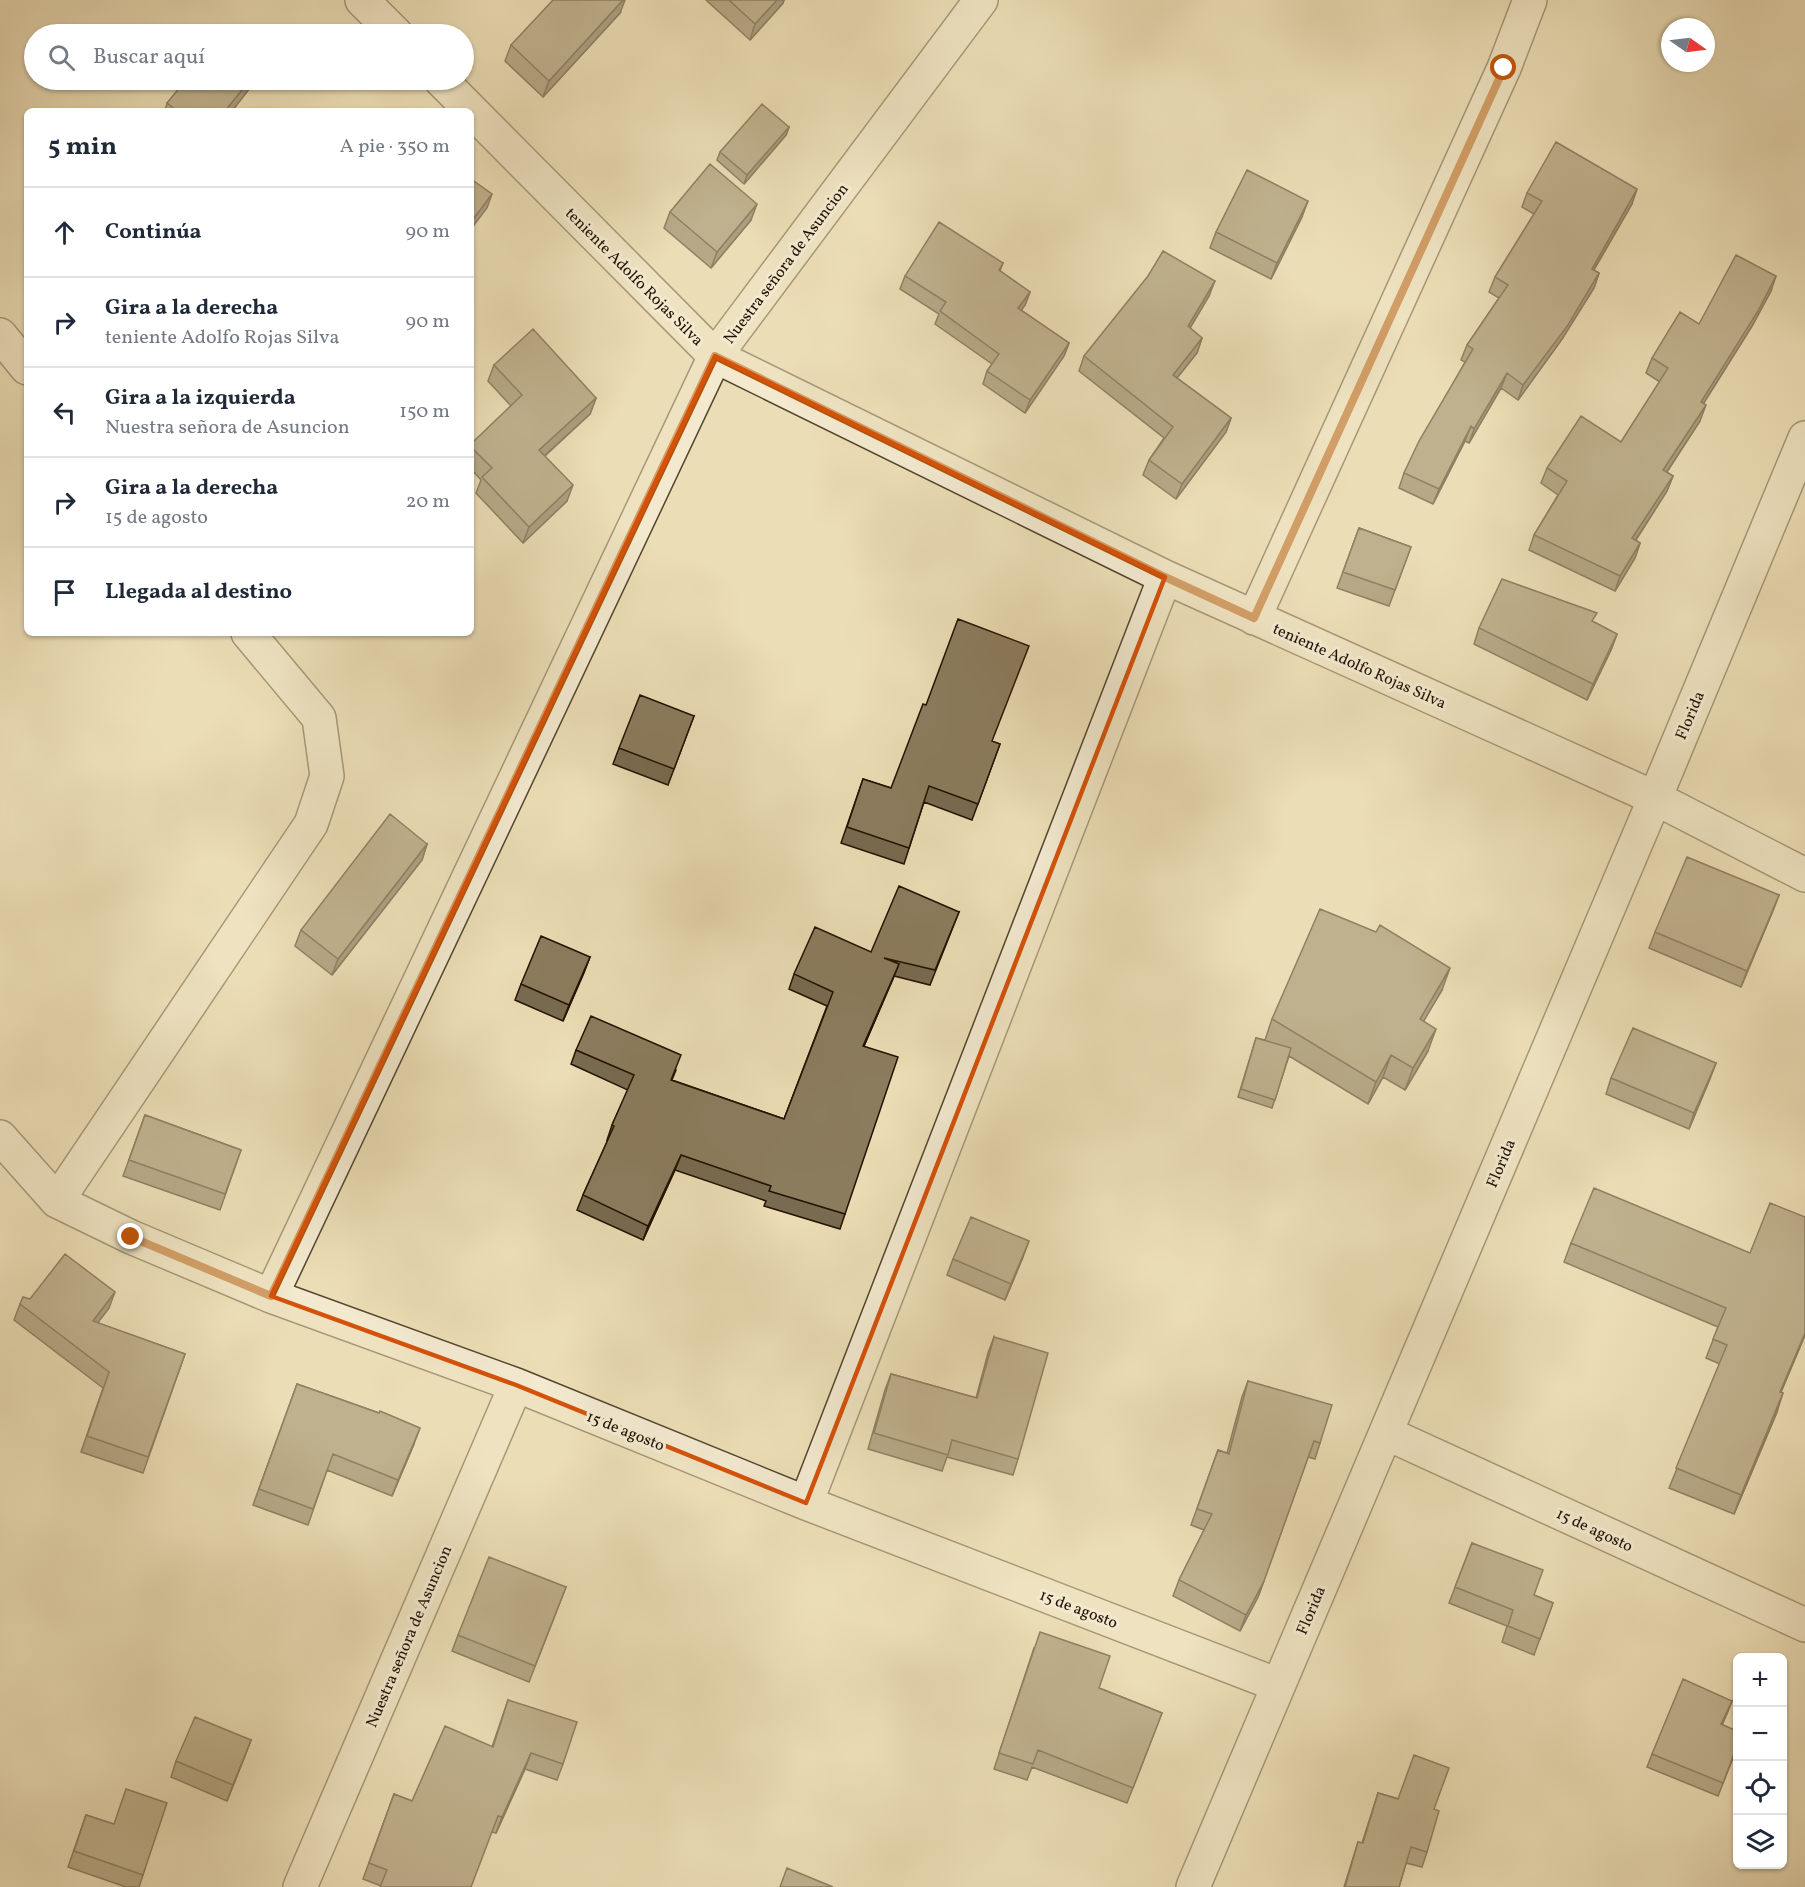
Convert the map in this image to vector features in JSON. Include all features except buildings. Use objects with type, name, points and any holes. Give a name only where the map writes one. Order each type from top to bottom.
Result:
[{"type":"street","points":[[362,0],[386,24]]},
{"type":"street","name":"Nuestra señora de Asuncion","points":[[271,1296],[715,356],[981,0]]},
{"type":"street","points":[[1254,618],[1504,68],[1530,0]]},
{"type":"street","name":"teniente Adolfo Rojas Silva","points":[[451,90],[469,108]]},
{"type":"street","name":"teniente Adolfo Rojas Silva","points":[[474,113],[715,356],[1165,577],[1655,798],[1805,875]]},
{"type":"street","points":[[0,335],[24,364]]},
{"type":"street","name":"Florida","points":[[1193,1887],[1655,798],[1805,438]]},
{"type":"street","points":[[806,1503],[1165,577]]},
{"type":"street","points":[[57,1202],[311,824],[327,776],[319,718],[251,636]]},
{"type":"street","name":"15 de agosto","points":[[0,1137],[57,1202],[131,1237],[271,1296],[516,1385],[806,1503],[1278,1685]]},
{"type":"street","name":"Nuestra señora de Asuncion","points":[[300,1887],[516,1385]]},
{"type":"street","name":"15 de agosto","points":[[1386,1433],[1805,1625]]},
{"type":"highlighted area","points":[[715,356],[1165,577],[806,1503],[516,1385],[271,1296]]},
{"type":"route","points":[[131,1237],[271,1296],[715,356],[1165,577],[1254,618],[1504,68]]}]
